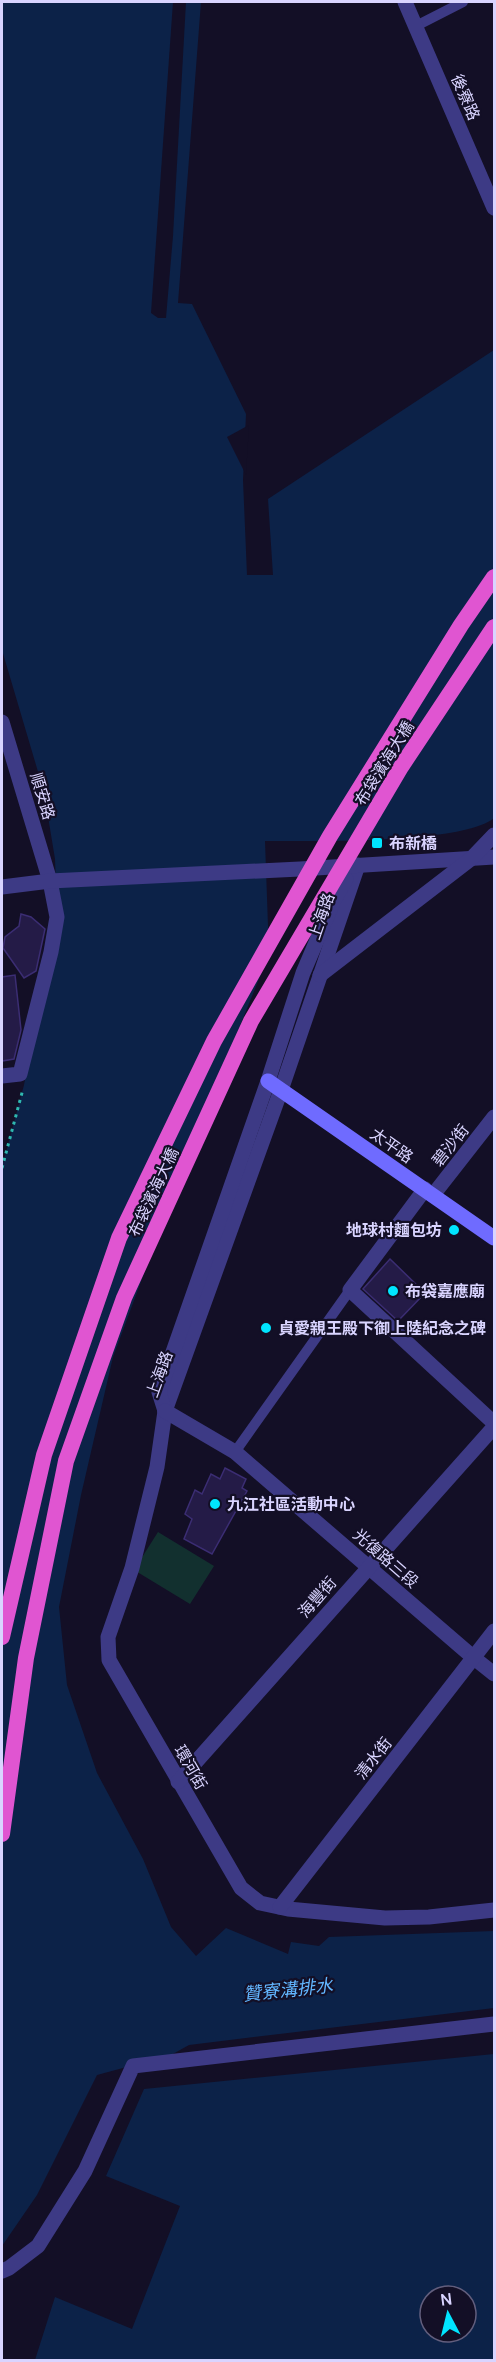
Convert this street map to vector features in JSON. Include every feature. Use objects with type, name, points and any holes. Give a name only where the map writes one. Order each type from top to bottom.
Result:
[{"type":"highway","name":"布袋濱海大橋","points":[[2,1638],[44,1455],[119,1238],[214,1041],[330,836],[461,625],[495,577]]},
{"type":"highway","name":"布袋濱海大橋","points":[[2,1834],[26,1658],[66,1461],[124,1298],[251,1021],[401,766],[495,627]]},
{"type":"main road","name":"太平路","points":[[274,1086],[495,1238]]},
{"type":"street","name":"後寮路","points":[[405,2],[495,207]]},
{"type":"street","name":"順安路","points":[[2,722],[50,881],[57,917],[51,952],[20,1074]]},
{"type":"street","points":[[320,975],[472,858],[495,835]]},
{"type":"street","name":"上海路","points":[[50,881],[495,857]]},
{"type":"street","name":"上海路","points":[[165,1411],[274,1086],[320,975],[358,865]]},
{"type":"street","name":"上海路","points":[[274,1086],[303,974],[342,884],[358,865]]},
{"type":"street","points":[[2,887],[50,881]]},
{"type":"street","points":[[2,1076],[20,1074]]},
{"type":"street","name":"碧沙街","points":[[350,1290],[429,1192],[495,1117]]},
{"type":"street","points":[[350,1290],[492,1433]]},
{"type":"street","name":"光復路三段","points":[[165,1411],[235,1452],[495,1674]]},
{"type":"street","name":"環河街","points":[[165,1411],[157,1467],[132,1568],[108,1637],[109,1660],[240,1888],[260,1903],[385,1918],[429,1917],[495,1910]]},
{"type":"street","name":"海豐街","points":[[178,1782],[368,1566],[492,1433]]},
{"type":"street","name":"清水街","points":[[280,1907],[495,1631]]},
{"type":"street","points":[[2,2271],[38,2246],[86,2171],[134,2066],[495,2024]]},
{"type":"lane","points":[[416,26],[463,2]]},
{"type":"lane","points":[[235,1452],[350,1290]]},
{"type":"path","points":[[2,1168],[24,1085],[20,1074]]},
{"type":"green space","points":[[158,1532],[214,1566],[190,1604],[134,1570]]},
{"type":"water","name":"贊寮溝排水","points":[[2,2],[201,2],[178,303],[192,304],[246,414],[243,480],[247,575],[273,575],[268,499],[494,350],[494,818],[477,826],[452,833],[420,837],[350,841],[265,841],[269,954],[189,1152],[113,1357],[81,1495],[59,1607],[67,1685],[97,1773],[143,1859],[171,1927],[196,1956],[226,1928],[288,1954],[291,1942],[319,1946],[329,1937],[494,1931],[494,2008],[189,2045],[171,2055],[97,2075],[37,2195],[2,2246],[2,1167],[24,1085],[57,917],[55,859],[44,792],[2,650]]},
{"type":"water","points":[[494,2054],[494,2360],[35,2360],[55,2297],[132,2329],[180,2206],[106,2176],[144,2089]]},
{"type":"pier","points":[[173,2],[186,2],[173,236],[166,318],[158,318],[151,313]]},
{"type":"pier","points":[[249,425],[246,475],[227,437]]},
{"type":"building","points":[[21,914],[31,917],[45,929],[36,971],[24,978],[3,948],[5,937],[19,926]]},
{"type":"building","points":[[15,975],[21,1030],[14,1059],[2,1061],[2,977]]},
{"type":"building","name":"布袋嘉應廟","points":[[390,1259],[425,1293],[398,1321],[363,1289]]},
{"type":"building","name":"九江社區活動中心","points":[[225,1468],[246,1479],[242,1488],[247,1491],[212,1554],[184,1539],[192,1519],[185,1514],[195,1490],[202,1494],[211,1474],[220,1479]]},
{"type":"place","name":"布新橋","points":[[377,843]]},
{"type":"place","name":"地球村麵包坊","points":[[454,1230]]},
{"type":"place","name":"布袋嘉應廟","points":[[393,1291]]},
{"type":"place","name":"貞愛親王殿下御上陸紀念之碑","points":[[266,1328]]},
{"type":"place","name":"九江社區活動中心","points":[[215,1504]]}]
